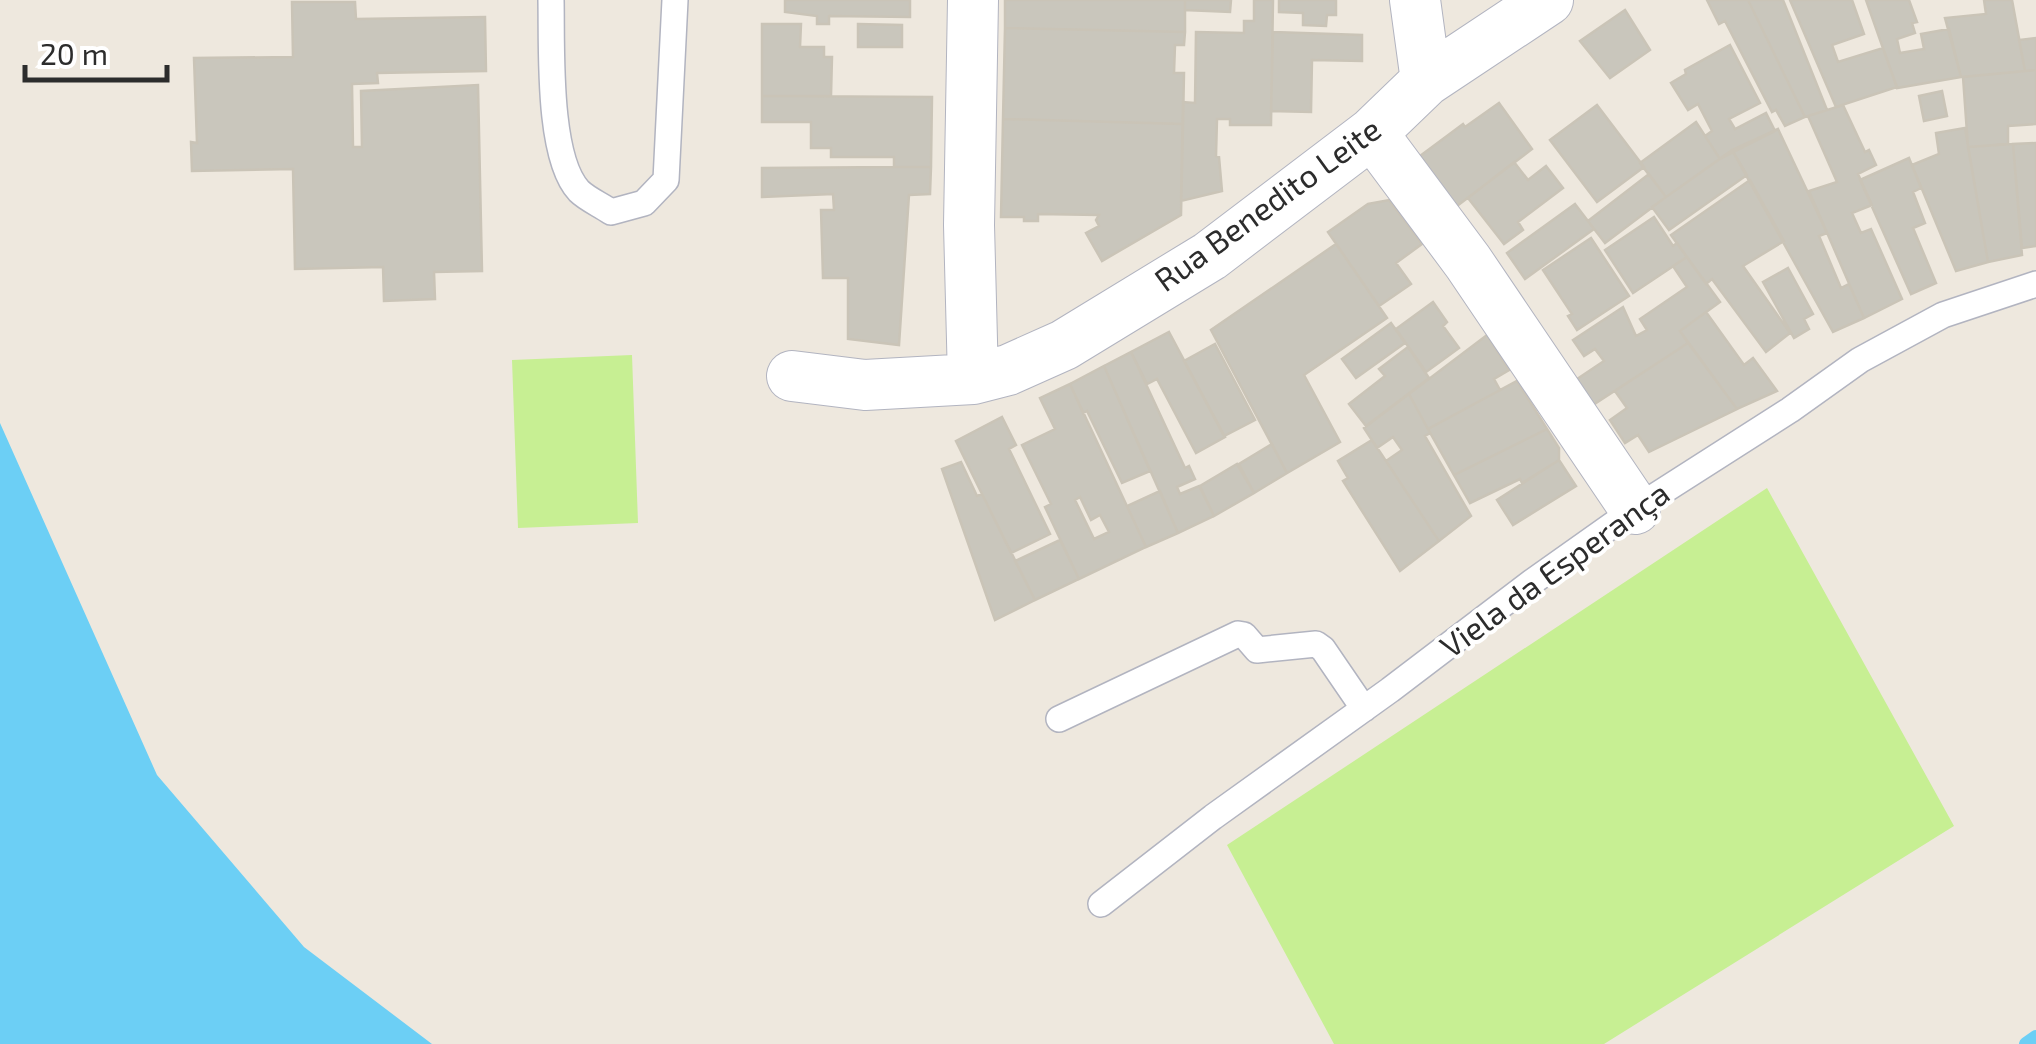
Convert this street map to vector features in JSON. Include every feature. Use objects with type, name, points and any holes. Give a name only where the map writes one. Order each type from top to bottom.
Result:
[{"type":"street","points":[[973,379],[969,225],[974,0]]},
{"type":"street","points":[[1416,0],[1426,80]]},
{"type":"street","name":"Rua Benedito Leite","points":[[792,376],[865,385],[973,379],[1008,370],[1064,344],[1210,256],[1372,133],[1426,80],[1548,0]]},
{"type":"street","points":[[1372,133],[1468,262],[1635,509]]},
{"type":"lane","points":[[551,0],[554,108],[563,162],[578,190],[612,212],[644,203],[666,180],[676,0]]},
{"type":"lane","name":"Viela da Esperança","points":[[1102,904],[1213,817],[1635,509],[1790,410],[1860,360],[1944,315],[2036,284]]},
{"type":"lane","points":[[1059,719],[1238,634],[1244,635],[1257,650],[1316,644],[1364,708]]},
{"type":"green space","points":[[632,355],[638,523],[518,528],[512,360]]},
{"type":"green space","points":[[1767,488],[1954,826],[1604,1044],[1334,1044],[1227,845]]},
{"type":"water","points":[[0,423],[157,775],[304,947],[432,1044],[0,1044]]},
{"type":"building","points":[[785,0],[910,0],[910,17],[829,16],[829,24],[817,24],[817,16],[785,12]]},
{"type":"building","points":[[1005,0],[1185,0],[1185,32],[1005,28]]},
{"type":"building","points":[[1185,0],[1231,0],[1230,12],[1185,10]]},
{"type":"building","points":[[1254,0],[1273,0],[1271,125],[1230,125],[1230,119],[1217,119],[1216,156],[1222,191],[1181,201],[1183,102],[1195,103],[1196,32],[1244,33],[1244,21],[1254,21]]},
{"type":"building","points":[[1279,0],[1336,0],[1336,15],[1327,15],[1326,26],[1303,25],[1303,13],[1279,12]]},
{"type":"building","points":[[1707,0],[1748,0],[1805,117],[1785,126],[1776,110],[1772,112],[1725,21],[1719,24]]},
{"type":"building","points":[[1748,0],[1783,0],[1827,110],[1805,117]]},
{"type":"building","points":[[1790,0],[1852,0],[1864,34],[1832,45],[1838,62],[1883,48],[1897,87],[1836,107]]},
{"type":"building","points":[[1866,0],[1909,0],[1917,22],[1912,23],[1915,33],[1897,39],[1900,53],[1924,49],[1921,34],[1949,29],[1961,77],[1897,88]]},
{"type":"building","points":[[1984,0],[2012,0],[2025,71],[1961,77],[1945,18],[1986,14]]},
{"type":"building","points":[[292,2],[355,2],[356,19],[485,17],[486,71],[377,73],[378,83],[352,84],[353,147],[362,147],[361,91],[478,85],[482,271],[434,272],[435,299],[384,301],[383,267],[295,269],[293,169],[192,171],[191,142],[197,143],[194,58],[293,57]]},
{"type":"building","points":[[1625,10],[1650,50],[1610,78],[1580,41]]},
{"type":"building","points":[[762,24],[801,24],[800,47],[824,47],[824,57],[832,57],[831,96],[762,96]]},
{"type":"building","points":[[858,24],[902,25],[902,47],[858,47]]},
{"type":"building","points":[[1005,28],[1185,32],[1184,45],[1175,45],[1174,73],[1184,73],[1183,124],[1003,119]]},
{"type":"building","points":[[1273,32],[1362,35],[1362,61],[1312,60],[1311,112],[1271,111]]},
{"type":"building","points":[[2036,38],[2036,70],[2025,71],[2019,40]]},
{"type":"building","points":[[1730,45],[1760,103],[1729,119],[1735,129],[1766,113],[1775,131],[1720,159],[1705,136],[1712,131],[1698,104],[1688,110],[1671,83],[1686,74],[1685,70]]},
{"type":"building","points":[[2036,70],[2036,124],[2008,126],[2008,144],[1968,147],[1963,77]]},
{"type":"building","points":[[1942,91],[1947,116],[1924,121],[1919,96]]},
{"type":"building","points":[[762,96],[932,97],[931,167],[894,167],[894,157],[831,157],[831,148],[811,148],[811,122],[762,122]]},
{"type":"building","points":[[1499,103],[1532,149],[1457,206],[1420,156]]},
{"type":"building","points":[[1597,105],[1644,167],[1597,202],[1550,140]]},
{"type":"building","points":[[1843,105],[1865,152],[1869,150],[1876,165],[1858,174],[1872,205],[1852,213],[1861,233],[1871,229],[1902,299],[1864,318],[1809,191],[1837,182],[1808,116]]},
{"type":"building","points":[[1003,119],[1183,124],[1181,215],[1102,261],[1086,233],[1099,226],[1099,215],[1038,214],[1038,221],[1001,217]]},
{"type":"building","points":[[1696,122],[1720,159],[1666,197],[1640,163]]},
{"type":"building","points":[[1965,128],[1988,262],[1956,271],[1912,165],[1939,154],[1936,133]]},
{"type":"building","points":[[1778,129],[1827,233],[1819,236],[1841,288],[1849,284],[1864,318],[1833,332],[1732,150]]},
{"type":"building","points":[[2036,143],[2036,246],[2022,248],[2013,144]]},
{"type":"building","points":[[2013,144],[2022,255],[1988,262],[1968,147]]},
{"type":"building","points":[[1732,150],[1747,175],[1669,230],[1652,207]]},
{"type":"building","points":[[1909,158],[1921,188],[1913,192],[1925,223],[1913,228],[1936,283],[1911,294],[1860,180]]},
{"type":"building","points":[[1514,162],[1528,180],[1546,166],[1563,188],[1518,222],[1523,230],[1504,244],[1468,198]]},
{"type":"building","points":[[931,167],[930,194],[909,195],[899,345],[848,339],[848,278],[823,278],[821,210],[834,210],[833,194],[762,197],[762,168]]},
{"type":"building","points":[[1649,174],[1666,197],[1605,243],[1588,221]]},
{"type":"building","points":[[1750,180],[1784,241],[1743,266],[1790,333],[1766,352],[1712,279],[1706,284],[1671,235]]},
{"type":"building","points":[[1389,200],[1422,244],[1396,263],[1411,284],[1379,306],[1328,232],[1368,204]]},
{"type":"building","points":[[1575,204],[1594,229],[1525,279],[1507,253]]},
{"type":"building","points":[[1654,217],[1673,246],[1677,243],[1687,257],[1633,293],[1605,250]]},
{"type":"building","points":[[1591,238],[1629,296],[1577,330],[1568,316],[1572,314],[1543,270]]},
{"type":"building","points":[[1336,244],[1387,318],[1304,375],[1340,442],[1287,473],[1211,330]]},
{"type":"building","points":[[1687,257],[1720,302],[1680,331],[1688,343],[1593,405],[1577,379],[1604,361],[1595,349],[1584,356],[1573,340],[1623,307],[1636,336],[1647,330],[1640,319],[1687,287],[1673,266]]},
{"type":"building","points":[[1788,268],[1813,314],[1804,319],[1809,329],[1794,338],[1763,282]]},
{"type":"building","points":[[1433,302],[1447,322],[1443,326],[1459,348],[1426,372],[1396,329]]},
{"type":"building","points":[[1706,312],[1744,365],[1753,358],[1777,391],[1737,409],[1680,331]]},
{"type":"building","points":[[1391,323],[1405,343],[1356,378],[1342,359]]},
{"type":"building","points":[[1169,332],[1225,437],[1196,453],[1157,379],[1147,384],[1131,352]]},
{"type":"building","points":[[1487,335],[1509,370],[1494,379],[1500,390],[1428,429],[1409,394]]},
{"type":"building","points":[[1688,343],[1737,409],[1649,452],[1638,435],[1625,443],[1610,420],[1627,408],[1615,391]]},
{"type":"building","points":[[1215,344],[1255,420],[1224,436],[1184,361]]},
{"type":"building","points":[[1408,347],[1429,378],[1366,426],[1349,404],[1385,376],[1379,369]]},
{"type":"building","points":[[1131,352],[1185,468],[1189,466],[1195,479],[1177,487],[1180,494],[1199,486],[1214,516],[1178,533],[1104,366]]},
{"type":"building","points":[[1104,366],[1150,471],[1122,483],[1070,384]]},
{"type":"building","points":[[1517,381],[1547,429],[1454,475],[1428,429]]},
{"type":"building","points":[[1070,384],[1146,547],[1079,579],[1045,507],[1051,504],[1022,445],[1055,429],[1040,398]],"holes":[[[1080,497],[1091,520],[1100,515],[1109,532],[1094,539],[1075,500]]]},
{"type":"building","points":[[1409,394],[1430,433],[1425,436],[1471,516],[1439,541],[1386,461],[1402,450],[1393,437],[1377,448],[1364,428]]},
{"type":"building","points":[[1002,417],[1016,445],[1009,449],[1050,534],[1011,553],[956,441]]},
{"type":"building","points":[[1547,429],[1559,448],[1559,460],[1522,483],[1520,479],[1470,503],[1454,475]]},
{"type":"building","points":[[1372,440],[1439,541],[1400,571],[1343,481],[1348,478],[1338,461]]},
{"type":"building","points":[[1272,444],[1287,473],[1254,493],[1239,464]]},
{"type":"building","points":[[1559,460],[1576,486],[1513,525],[1497,500]]},
{"type":"building","points":[[961,462],[977,496],[982,494],[1035,600],[995,620],[942,469]]},
{"type":"building","points":[[1237,464],[1254,493],[1214,516],[1200,486]]},
{"type":"building","points":[[1160,491],[1178,533],[1146,547],[1127,506]]},
{"type":"building","points":[[1060,540],[1079,579],[1035,600],[1015,561]]},
{"type":"waterway","points":[[2026,1044],[2036,1037]]}]
